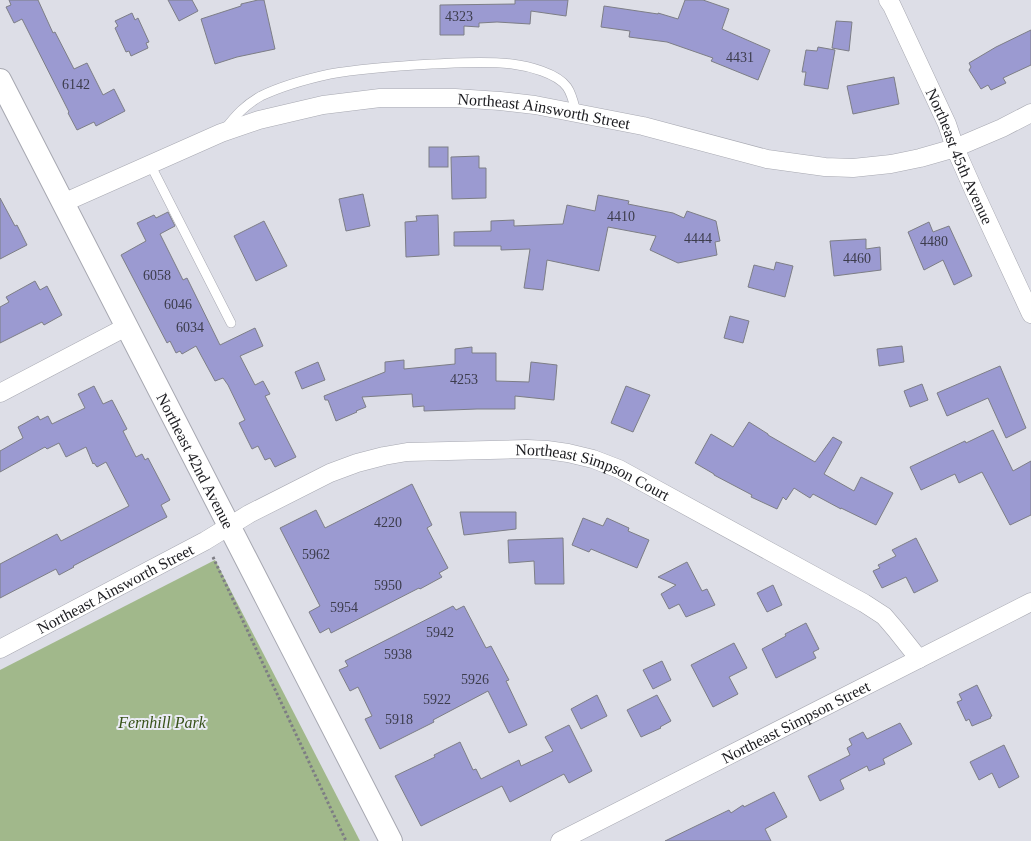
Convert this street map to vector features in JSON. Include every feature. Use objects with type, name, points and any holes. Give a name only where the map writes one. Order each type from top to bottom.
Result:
[{"type":"street","name":"Northeast 45th Avenue","points":[[888,0],[1031,314]]},
{"type":"street","name":"Northeast 42nd Avenue","points":[[0,80],[391,841]]},
{"type":"street","name":"Northeast Ainsworth Street","points":[[63,203],[221,133],[259,120],[323,105],[380,98],[500,100],[535,105],[643,126],[767,159],[825,167],[853,168],[891,164],[955,148],[1031,113]]},
{"type":"street","points":[[0,393],[126,327]]},
{"type":"street","name":"Northeast Simpson Court","points":[[229,526],[330,473],[384,456],[408,452],[526,449],[568,453],[593,459],[619,469],[864,603],[884,616],[919,659]]},
{"type":"street","name":"Northeast Ainsworth Street","points":[[0,649],[205,541],[229,526]]},
{"type":"street","name":"Northeast Simpson Street","points":[[560,841],[1031,602]]},
{"type":"lane","points":[[221,133],[243,108],[261,96],[278,89],[330,74],[395,66],[485,63],[512,64],[539,70],[553,76],[567,86],[576,112]]},
{"type":"lane","points":[[150,164],[230,324]]},
{"type":"path","points":[[205,541],[346,841]]},
{"type":"green space","name":"Fernhill Park","points":[[215,560],[360,841],[0,841],[0,670]]},
{"type":"building","points":[[9,0],[38,0],[53,33],[55,32],[74,69],[87,63],[103,95],[114,89],[125,111],[96,126],[94,122],[77,130],[22,19],[14,23],[6,7],[11,5]]},
{"type":"building","points":[[168,0],[192,0],[198,11],[179,21]]},
{"type":"building","points":[[264,0],[275,49],[215,64],[201,19],[241,6],[241,4]]},
{"type":"building","points":[[515,0],[568,0],[566,16],[531,11],[530,24],[479,23],[479,27],[464,26],[464,35],[440,35],[440,5],[515,4]]},
{"type":"building","points":[[685,0],[703,0],[729,9],[722,29],[770,50],[758,80],[711,61],[713,58],[667,42],[629,37],[630,31],[601,27],[604,6],[658,13],[678,19]]},
{"type":"building","points":[[132,13],[135,20],[138,18],[149,42],[146,43],[148,48],[131,56],[129,51],[126,52],[115,28],[118,26],[115,21]]},
{"type":"building","points":[[836,21],[852,22],[849,51],[832,48]]},
{"type":"building","points":[[1031,30],[1031,65],[1003,78],[1006,83],[991,90],[988,85],[981,89],[969,70],[971,67],[969,63]]},
{"type":"building","points":[[818,47],[835,50],[828,89],[804,85],[806,72],[802,72],[806,50],[817,51]]},
{"type":"building","points":[[894,77],[899,104],[853,114],[847,86]]},
{"type":"building","points":[[429,147],[448,147],[448,167],[429,167]]},
{"type":"building","points":[[479,156],[479,168],[486,168],[486,198],[452,199],[451,157]]},
{"type":"building","points":[[363,194],[370,226],[346,231],[339,199]]},
{"type":"building","points":[[598,195],[629,201],[628,204],[673,213],[684,218],[687,211],[716,221],[720,241],[715,242],[717,255],[678,263],[650,250],[656,236],[608,227],[599,271],[547,260],[543,290],[524,288],[530,249],[501,250],[501,246],[454,246],[454,232],[491,231],[491,221],[514,220],[514,226],[563,224],[567,205],[595,211]]},
{"type":"building","points":[[0,198],[27,245],[0,259]]},
{"type":"building","points":[[168,212],[175,226],[160,234],[183,280],[187,278],[220,345],[255,328],[263,346],[240,356],[255,385],[263,381],[270,394],[265,396],[296,457],[275,467],[270,458],[265,460],[258,446],[252,449],[239,423],[245,420],[228,385],[223,378],[215,381],[196,346],[182,354],[180,351],[176,353],[170,341],[167,343],[121,255],[146,241],[137,223],[154,215],[156,218]]},
{"type":"building","points":[[438,215],[439,255],[406,257],[405,222],[417,221],[416,216]]},
{"type":"building","points":[[264,221],[287,266],[256,281],[234,236]]},
{"type":"building","points":[[929,222],[933,232],[949,226],[972,276],[954,285],[943,260],[924,270],[908,232]]},
{"type":"building","points":[[866,239],[866,249],[880,247],[881,270],[834,276],[830,241]]},
{"type":"building","points":[[776,262],[793,266],[785,297],[748,287],[754,265],[774,270]]},
{"type":"building","points":[[35,281],[40,290],[47,286],[62,315],[44,325],[42,322],[0,343],[0,307],[9,302],[6,297]]},
{"type":"building","points":[[730,316],[749,321],[743,343],[724,338]]},
{"type":"building","points":[[902,346],[904,362],[879,366],[877,349]]},
{"type":"building","points":[[472,347],[472,353],[496,353],[496,381],[529,382],[531,362],[557,365],[554,400],[515,396],[515,409],[424,411],[424,406],[413,407],[412,394],[362,397],[366,407],[336,421],[328,400],[325,400],[324,396],[385,372],[385,362],[404,360],[404,369],[455,364],[455,349]]},
{"type":"building","points":[[318,362],[325,380],[302,389],[295,372]]},
{"type":"building","points":[[1000,366],[1026,428],[1006,438],[988,398],[947,416],[937,393]]},
{"type":"building","points":[[922,384],[928,400],[910,407],[904,391]]},
{"type":"building","points":[[94,386],[103,404],[112,400],[127,429],[123,431],[136,457],[142,454],[145,460],[148,458],[170,500],[161,505],[167,517],[59,575],[56,569],[0,598],[0,564],[57,534],[61,541],[129,506],[106,462],[97,467],[93,464],[86,447],[66,457],[59,443],[47,449],[45,447],[0,472],[0,451],[23,438],[18,427],[38,416],[40,420],[48,416],[52,424],[85,408],[78,394]]},
{"type":"building","points":[[626,386],[650,395],[633,432],[611,423]]},
{"type":"building","points":[[749,422],[815,462],[833,437],[842,442],[824,474],[854,491],[861,477],[893,493],[876,525],[813,494],[810,498],[794,488],[786,500],[783,497],[777,509],[751,497],[752,495],[695,463],[711,434],[733,447]]},
{"type":"building","points":[[993,430],[1013,471],[1031,461],[1031,515],[1010,525],[982,472],[959,483],[955,474],[921,490],[910,467]]},
{"type":"building","points":[[412,484],[432,525],[427,528],[448,568],[439,573],[442,577],[420,589],[331,633],[329,628],[320,633],[309,612],[320,606],[280,528],[316,510],[325,528]]},
{"type":"building","points":[[460,512],[516,512],[516,529],[464,535]]},
{"type":"building","points":[[583,518],[603,526],[607,518],[629,528],[628,531],[649,540],[637,568],[591,549],[589,552],[572,545]]},
{"type":"building","points":[[563,538],[564,584],[535,584],[534,561],[509,563],[508,540]]},
{"type":"building","points":[[916,538],[938,581],[914,593],[906,577],[882,588],[873,571],[880,568],[878,565],[896,556],[892,550]]},
{"type":"building","points":[[687,562],[702,591],[707,589],[715,605],[686,617],[679,604],[669,609],[661,594],[676,585],[658,577]]},
{"type":"building","points":[[773,585],[782,605],[767,612],[757,593]]},
{"type":"building","points":[[453,606],[456,610],[464,606],[486,648],[491,646],[509,680],[506,681],[527,725],[509,733],[488,691],[433,720],[434,722],[380,749],[365,719],[372,716],[358,687],[350,691],[339,670],[348,666],[345,661]]},
{"type":"building","points":[[806,623],[819,649],[813,652],[816,658],[776,678],[762,649]]},
{"type":"building","points":[[734,643],[747,668],[729,677],[738,694],[713,707],[691,665]]},
{"type":"building","points":[[662,661],[671,680],[653,689],[643,670]]},
{"type":"building","points":[[977,685],[992,716],[972,726],[969,719],[966,721],[957,702],[962,700],[959,694]]},
{"type":"building","points":[[597,695],[607,716],[581,729],[571,709]]},
{"type":"building","points":[[657,695],[671,721],[641,737],[627,710]]},
{"type":"building","points":[[900,723],[912,744],[883,759],[885,764],[869,771],[867,766],[840,780],[844,789],[820,801],[808,776],[850,755],[847,748],[852,745],[849,739],[863,732],[867,739]]},
{"type":"building","points":[[569,725],[592,771],[569,783],[564,774],[510,802],[502,786],[421,826],[395,776],[435,757],[434,755],[460,742],[473,770],[476,769],[481,779],[519,760],[521,766],[553,751],[545,737]]},
{"type":"building","points":[[1004,745],[1019,777],[999,788],[992,773],[979,780],[970,762]]},
{"type":"building","points":[[774,792],[787,817],[765,829],[771,841],[665,841],[729,810],[731,813],[743,805],[744,807]]}]
